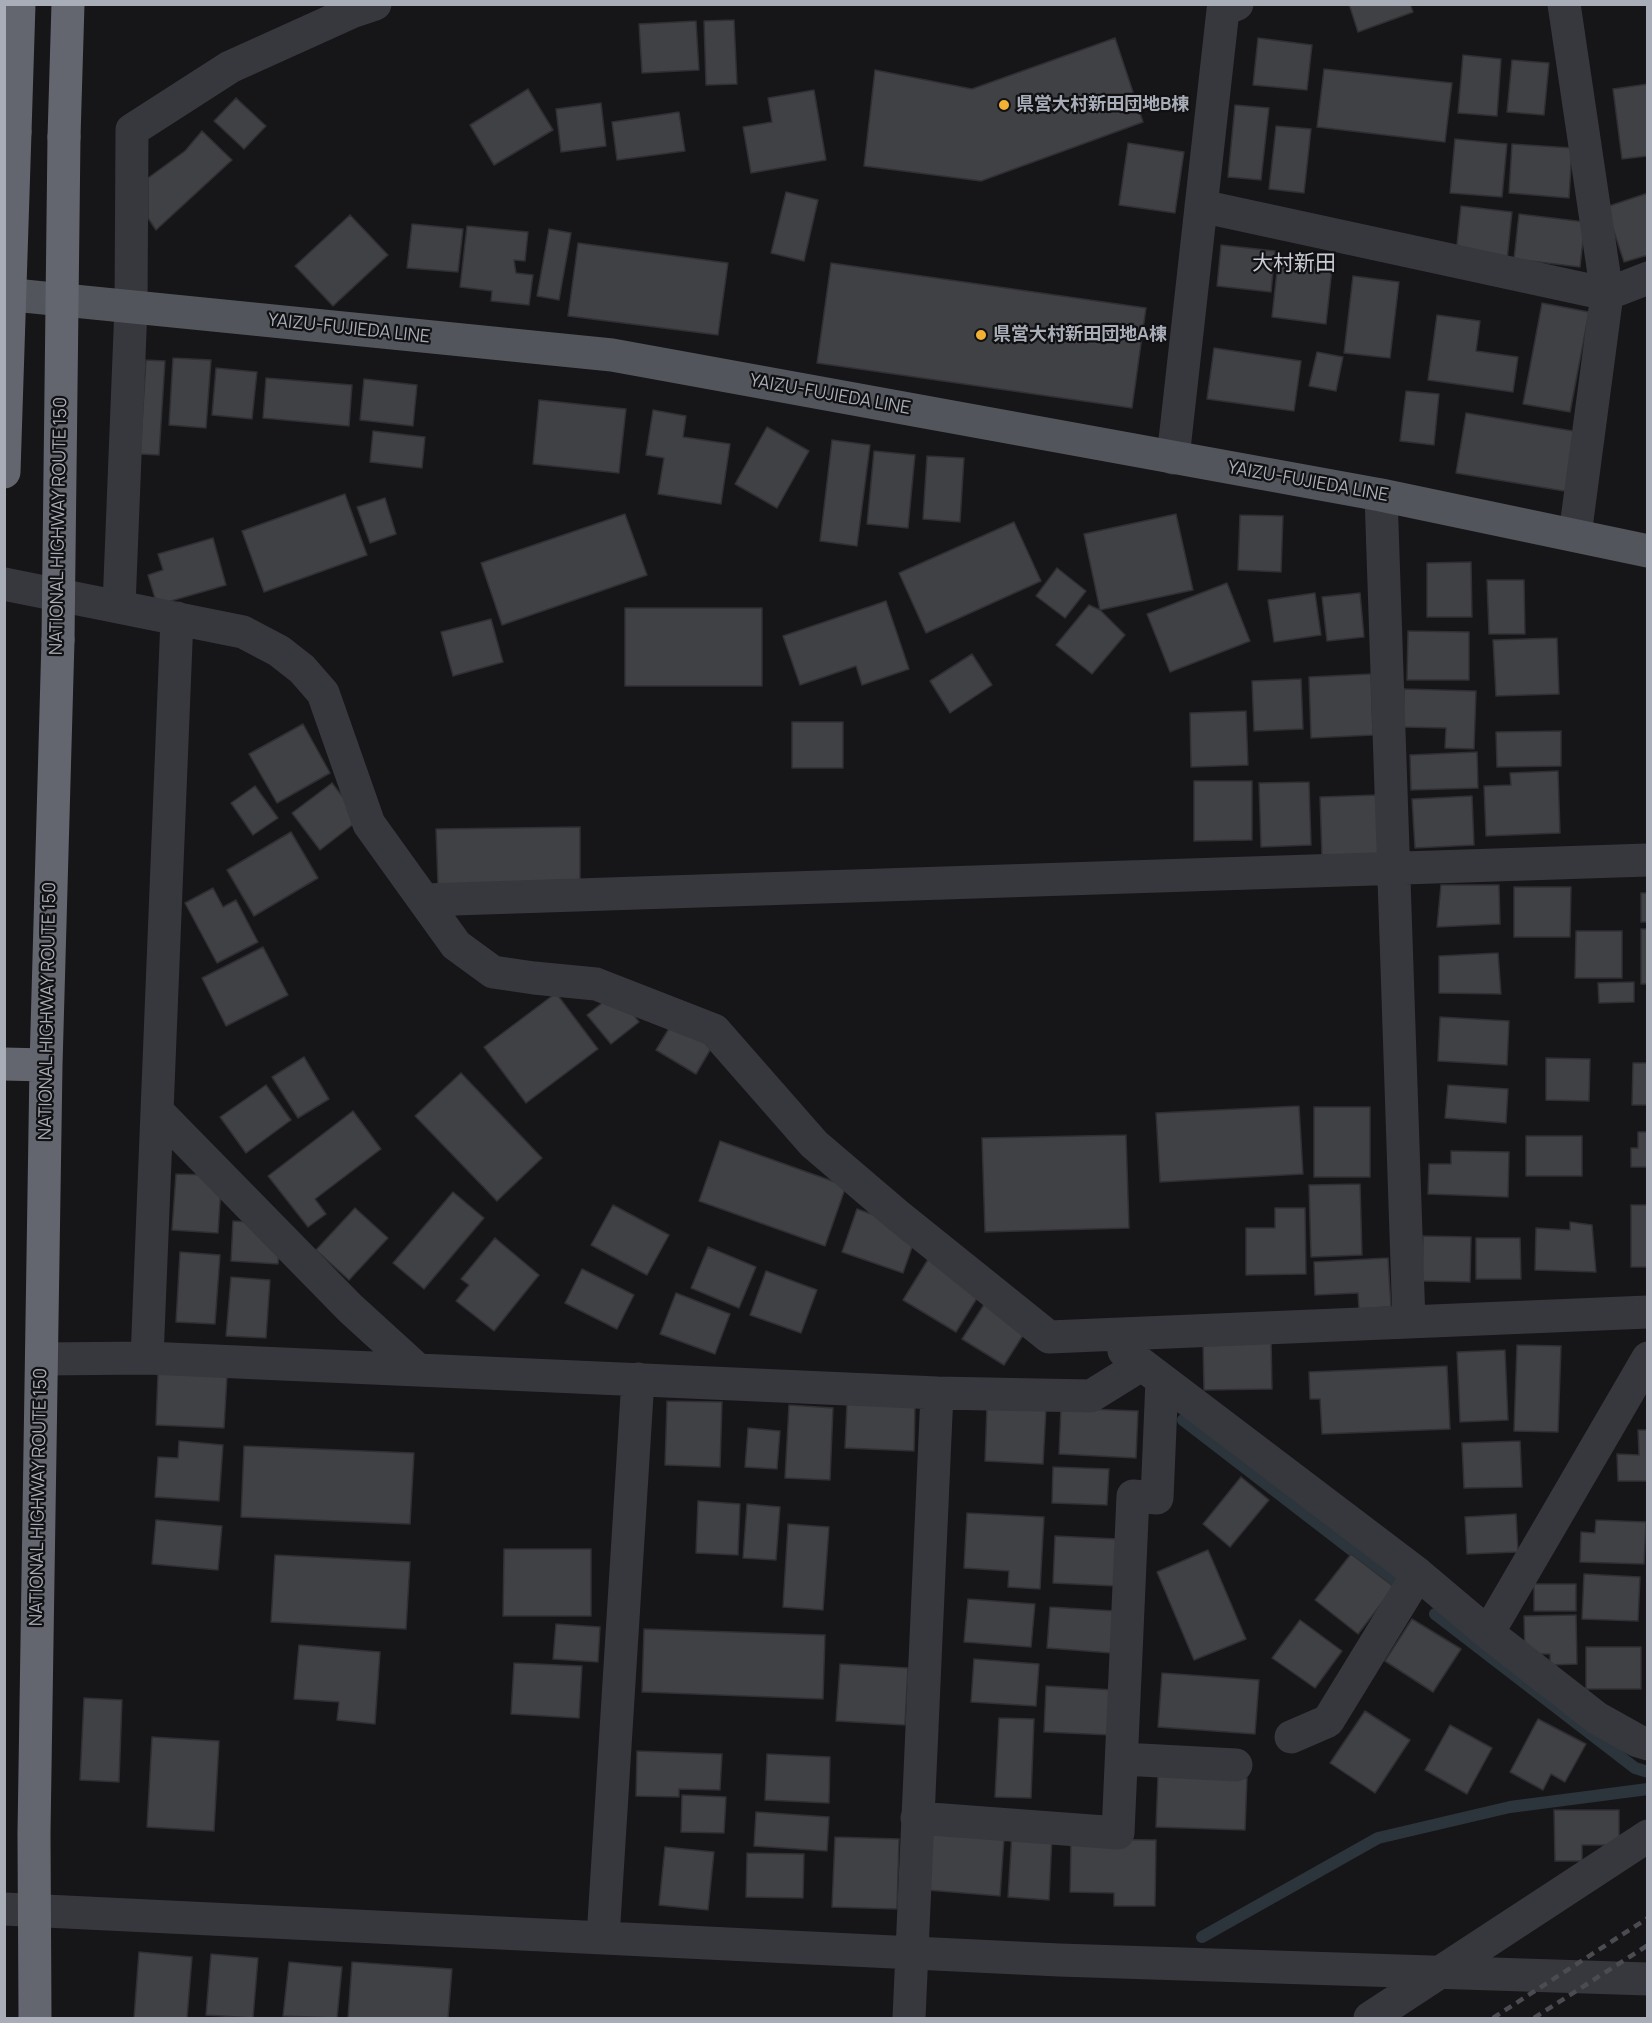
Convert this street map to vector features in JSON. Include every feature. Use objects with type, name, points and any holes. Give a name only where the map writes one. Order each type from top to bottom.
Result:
[{"type":"highway","points":[[4,472],[19,10]]},
{"type":"highway","name":"NATIONAL HIGHWAY ROUTE 150","points":[[35,2019],[20,1910],[34,1833],[46,1065],[58,640],[64,137],[68,10]]},
{"type":"highway","points":[[4,1065],[46,1065]]},
{"type":"main road","name":"YAIZU-FUJIEDA LINE","points":[[4,294],[612,355],[1381,495],[1647,551]]},
{"type":"street","points":[[119,606],[131,307],[132,130],[230,67],[354,11],[375,4]]},
{"type":"street","points":[[1173,458],[1223,10],[1237,4]]},
{"type":"street","points":[[1564,4],[1607,294],[1575,535]]},
{"type":"street","points":[[1201,206],[1607,294],[1647,278]]},
{"type":"street","points":[[1381,495],[1409,1322]]},
{"type":"street","points":[[4,584],[243,632],[279,651],[302,669],[323,693],[369,824],[456,945],[493,972],[596,984],[714,1030],[814,1144],[896,1214],[1049,1337],[1647,1312]]},
{"type":"street","points":[[147,1358],[177,618]]},
{"type":"street","points":[[424,900],[1647,860]]},
{"type":"street","points":[[157,1111],[350,1308],[418,1370]]},
{"type":"street","points":[[1104,1334],[1418,1574],[1488,1634],[1597,1718],[1638,1741],[1647,1743]]},
{"type":"street","points":[[42,1359],[147,1358],[937,1393],[1091,1396],[1152,1372]]},
{"type":"street","points":[[1488,1634],[1647,1358]]},
{"type":"street","points":[[917,1818],[1118,1833],[1133,1496],[1157,1497],[1152,1372]]},
{"type":"street","points":[[603,1938],[638,1379]]},
{"type":"street","points":[[909,2019],[910,1952],[937,1393]]},
{"type":"street","points":[[1291,1737],[1328,1721],[1418,1574]]},
{"type":"street","points":[[1122,1759],[1236,1765]]},
{"type":"street","points":[[1370,2019],[1647,1836]]},
{"type":"street","points":[[20,1910],[1082,1960],[1647,1979]]},
{"type":"building","points":[[1349,4],[1410,4],[1413,12],[1358,32]]},
{"type":"building","points":[[734,20],[737,84],[706,85],[704,21]]},
{"type":"building","points":[[696,21],[699,70],[642,73],[639,24]]},
{"type":"building","name":"県営大村新田団地B棟","points":[[1115,38],[1143,122],[981,181],[864,166],[875,70],[972,89]]},
{"type":"building","points":[[1258,38],[1312,45],[1307,90],[1253,85]]},
{"type":"building","points":[[1463,55],[1501,59],[1497,116],[1458,113]]},
{"type":"building","points":[[1512,60],[1549,63],[1544,115],[1507,112]]},
{"type":"building","points":[[1324,69],[1452,83],[1445,142],[1317,127]]},
{"type":"building","points":[[1648,84],[1648,156],[1622,159],[1613,89]]},
{"type":"building","points":[[528,89],[553,130],[494,165],[470,125]]},
{"type":"building","points":[[814,90],[826,160],[751,173],[743,127],[772,122],[768,98]]},
{"type":"building","points":[[236,98],[266,126],[244,149],[214,121]]},
{"type":"building","points":[[601,103],[606,146],[561,152],[556,109]]},
{"type":"building","points":[[1235,105],[1269,108],[1261,180],[1228,177]]},
{"type":"building","points":[[679,112],[685,151],[617,160],[612,122]]},
{"type":"building","points":[[1276,126],[1311,129],[1304,193],[1269,189]]},
{"type":"building","points":[[202,131],[232,160],[156,230],[148,218],[148,178],[185,151]]},
{"type":"building","points":[[1455,139],[1507,144],[1502,197],[1450,193]]},
{"type":"building","points":[[1128,143],[1184,152],[1175,213],[1119,205]]},
{"type":"building","points":[[1512,144],[1572,148],[1569,198],[1509,193]]},
{"type":"building","points":[[786,192],[818,200],[804,261],[771,253]]},
{"type":"building","points":[[1648,193],[1648,255],[1624,262],[1606,207]]},
{"type":"building","points":[[1461,206],[1512,212],[1507,260],[1456,254]]},
{"type":"building","points":[[1519,214],[1585,222],[1580,267],[1514,259]]},
{"type":"building","points":[[350,215],[388,255],[333,306],[295,266]]},
{"type":"building","points":[[412,224],[463,229],[458,272],[407,268]]},
{"type":"building","points":[[467,226],[528,232],[525,261],[514,260],[516,273],[533,275],[529,305],[491,301],[492,291],[460,287]]},
{"type":"building","points":[[549,229],[571,233],[559,300],[537,296]]},
{"type":"building","points":[[578,243],[728,263],[718,335],[568,316]]},
{"type":"building","points":[[1221,245],[1275,251],[1271,292],[1217,286]]},
{"type":"building","points":[[1278,262],[1332,269],[1326,324],[1272,317]]},
{"type":"building","name":"県営大村新田団地A棟","points":[[831,263],[1146,308],[1132,408],[817,363]]},
{"type":"building","points":[[1353,276],[1399,282],[1390,358],[1344,353]]},
{"type":"building","points":[[1542,303],[1589,312],[1570,412],[1523,404]]},
{"type":"building","points":[[1437,315],[1480,321],[1476,351],[1518,357],[1513,392],[1428,380]]},
{"type":"building","points":[[1214,348],[1301,361],[1294,411],[1207,399]]},
{"type":"building","points":[[1317,352],[1343,357],[1336,391],[1309,386]]},
{"type":"building","points":[[173,358],[211,360],[206,428],[169,425]]},
{"type":"building","points":[[146,360],[165,361],[159,455],[140,454]]},
{"type":"building","points":[[216,368],[257,372],[252,419],[212,415]]},
{"type":"building","points":[[266,378],[352,385],[349,426],[263,418]]},
{"type":"building","points":[[364,379],[417,385],[413,426],[360,420]]},
{"type":"building","points":[[1406,391],[1439,394],[1434,445],[1400,441]]},
{"type":"building","points":[[539,400],[626,409],[619,473],[533,464]]},
{"type":"building","points":[[653,410],[686,416],[683,437],[730,444],[721,504],[658,494],[664,458],[646,455]]},
{"type":"building","points":[[1466,413],[1579,432],[1570,492],[1456,473]]},
{"type":"building","points":[[767,427],[809,451],[777,508],[735,484]]},
{"type":"building","points":[[373,431],[425,437],[422,468],[370,462]]},
{"type":"building","points":[[832,440],[870,445],[857,546],[820,541]]},
{"type":"building","points":[[874,451],[915,455],[908,528],[867,524]]},
{"type":"building","points":[[927,456],[964,458],[960,522],[923,519]]},
{"type":"building","points":[[345,494],[367,555],[264,592],[242,531]]},
{"type":"building","points":[[385,498],[396,534],[370,543],[357,507]]},
{"type":"building","points":[[625,514],[647,575],[502,625],[481,563]]},
{"type":"building","points":[[1176,514],[1193,590],[1100,610],[1084,534]]},
{"type":"building","points":[[1240,515],[1283,516],[1281,572],[1238,570]]},
{"type":"building","points":[[1014,522],[1041,581],[926,633],[899,573]]},
{"type":"building","points":[[213,538],[226,585],[157,605],[148,575],[163,570],[158,554]]},
{"type":"building","points":[[1471,562],[1472,617],[1427,617],[1427,563]]},
{"type":"building","points":[[1057,568],[1086,591],[1065,618],[1036,596]]},
{"type":"building","points":[[1487,580],[1524,580],[1525,634],[1489,634]]},
{"type":"building","points":[[1227,583],[1250,641],[1170,672],[1147,614]]},
{"type":"building","points":[[1315,593],[1321,635],[1274,642],[1268,600]]},
{"type":"building","points":[[1360,593],[1364,637],[1327,641],[1322,597]]},
{"type":"building","points":[[886,601],[909,669],[862,685],[856,666],[800,685],[783,636]]},
{"type":"building","points":[[1089,605],[1100,610],[1125,635],[1092,674],[1056,645]]},
{"type":"building","points":[[625,608],[762,608],[762,686],[625,686]]},
{"type":"building","points":[[491,619],[503,662],[453,676],[441,632]]},
{"type":"building","points":[[1408,631],[1469,632],[1469,680],[1407,680]]},
{"type":"building","points":[[1557,638],[1559,694],[1496,696],[1493,640]]},
{"type":"building","points":[[972,654],[992,685],[950,713],[930,681]]},
{"type":"building","points":[[1371,674],[1373,735],[1311,738],[1309,677]]},
{"type":"building","points":[[1301,679],[1303,729],[1254,731],[1252,681]]},
{"type":"building","points":[[1404,689],[1476,691],[1474,749],[1445,748],[1446,728],[1403,727]]},
{"type":"building","points":[[1246,711],[1248,765],[1191,767],[1190,713]]},
{"type":"building","points":[[792,722],[843,722],[843,768],[792,768]]},
{"type":"building","points":[[303,724],[330,773],[277,803],[249,754]]},
{"type":"building","points":[[1561,731],[1561,766],[1497,767],[1496,732]]},
{"type":"building","points":[[1477,752],[1478,788],[1411,790],[1410,755]]},
{"type":"building","points":[[1558,771],[1560,833],[1486,836],[1484,786],[1511,785],[1510,773]]},
{"type":"building","points":[[1194,781],[1252,781],[1252,840],[1194,841]]},
{"type":"building","points":[[1309,782],[1311,845],[1261,847],[1259,783]]},
{"type":"building","points":[[332,783],[360,819],[320,850],[292,813]]},
{"type":"building","points":[[255,786],[278,818],[253,835],[231,803]]},
{"type":"building","points":[[1377,795],[1379,855],[1322,857],[1320,797]]},
{"type":"building","points":[[1472,796],[1474,845],[1415,848],[1412,799]]},
{"type":"building","points":[[580,827],[580,883],[438,885],[436,829]]},
{"type":"building","points":[[291,832],[318,878],[254,916],[227,870]]},
{"type":"building","points":[[1441,885],[1499,885],[1500,924],[1437,927]]},
{"type":"building","points":[[1514,887],[1571,887],[1570,937],[1514,937]]},
{"type":"building","points":[[213,888],[223,907],[236,900],[258,942],[217,963],[185,903]]},
{"type":"building","points":[[1641,893],[1648,893],[1648,922],[1641,922]]},
{"type":"building","points":[[1641,929],[1648,929],[1648,984],[1641,984]]},
{"type":"building","points":[[1576,931],[1622,931],[1622,978],[1575,978]]},
{"type":"building","points":[[263,947],[288,995],[226,1026],[202,978]]},
{"type":"building","points":[[1498,953],[1501,994],[1439,993],[1439,956]]},
{"type":"building","points":[[1634,982],[1634,1002],[1599,1003],[1598,983]]},
{"type":"building","points":[[616,992],[639,1022],[611,1044],[587,1015]]},
{"type":"building","points":[[556,993],[598,1049],[526,1103],[484,1047]]},
{"type":"building","points":[[1440,1017],[1509,1021],[1507,1065],[1438,1061]]},
{"type":"building","points":[[673,1022],[713,1045],[696,1074],[656,1050]]},
{"type":"building","points":[[304,1057],[329,1099],[298,1118],[272,1077]]},
{"type":"building","points":[[1546,1058],[1590,1059],[1589,1101],[1546,1100]]},
{"type":"building","points":[[1633,1063],[1648,1063],[1648,1105],[1632,1105]]},
{"type":"building","points":[[461,1073],[542,1158],[497,1201],[415,1116]]},
{"type":"building","points":[[266,1085],[291,1120],[246,1153],[220,1117]]},
{"type":"building","points":[[1448,1085],[1508,1089],[1506,1123],[1445,1118]]},
{"type":"building","points":[[1299,1106],[1303,1174],[1160,1182],[1156,1113]]},
{"type":"building","points":[[1314,1107],[1370,1107],[1370,1177],[1314,1177]]},
{"type":"building","points":[[353,1111],[381,1149],[315,1199],[326,1214],[308,1227],[268,1176]]},
{"type":"building","points":[[1638,1132],[1648,1132],[1648,1167],[1631,1167],[1631,1148],[1638,1148]]},
{"type":"building","points":[[1126,1135],[1129,1228],[985,1232],[982,1138]]},
{"type":"building","points":[[1526,1136],[1582,1136],[1582,1176],[1526,1176]]},
{"type":"building","points":[[720,1141],[846,1186],[825,1246],[699,1201]]},
{"type":"building","points":[[1451,1151],[1509,1152],[1508,1197],[1428,1194],[1429,1164],[1451,1164]]},
{"type":"building","points":[[176,1174],[209,1175],[221,1187],[218,1233],[172,1230]]},
{"type":"building","points":[[1360,1184],[1362,1255],[1311,1257],[1309,1185]]},
{"type":"building","points":[[453,1192],[484,1218],[424,1289],[393,1263]]},
{"type":"building","points":[[613,1205],[669,1235],[647,1275],[591,1245]]},
{"type":"building","points":[[1631,1205],[1648,1205],[1648,1267],[1631,1267]]},
{"type":"building","points":[[355,1208],[388,1238],[349,1280],[316,1250]]},
{"type":"building","points":[[1275,1208],[1305,1208],[1306,1274],[1246,1275],[1246,1228],[1275,1228]]},
{"type":"building","points":[[857,1209],[918,1230],[903,1273],[842,1252]]},
{"type":"building","points":[[233,1221],[281,1224],[278,1264],[231,1261]]},
{"type":"building","points":[[1570,1222],[1592,1225],[1596,1272],[1535,1270],[1536,1228],[1570,1230]]},
{"type":"building","points":[[1423,1236],[1471,1237],[1470,1282],[1422,1281]]},
{"type":"building","points":[[495,1238],[539,1275],[494,1331],[456,1301],[469,1285],[461,1279]]},
{"type":"building","points":[[1476,1238],[1520,1238],[1521,1279],[1476,1279]]},
{"type":"building","points":[[708,1247],[756,1267],[739,1308],[691,1288]]},
{"type":"building","points":[[180,1252],[220,1255],[215,1324],[176,1322]]},
{"type":"building","points":[[929,1258],[982,1290],[956,1332],[903,1300]]},
{"type":"building","points":[[1388,1258],[1391,1307],[1359,1309],[1358,1293],[1315,1295],[1314,1262]]},
{"type":"building","points":[[582,1269],[634,1295],[617,1329],[565,1303]]},
{"type":"building","points":[[766,1271],[817,1290],[801,1333],[750,1315]]},
{"type":"building","points":[[231,1277],[270,1280],[266,1338],[226,1336]]},
{"type":"building","points":[[676,1293],[730,1314],[715,1354],[660,1334]]},
{"type":"building","points":[[987,1300],[1029,1326],[1004,1365],[962,1339]]},
{"type":"building","points":[[1271,1339],[1272,1389],[1204,1390],[1203,1341]]},
{"type":"building","points":[[1517,1345],[1561,1346],[1558,1432],[1514,1431]]},
{"type":"building","points":[[1505,1350],[1508,1420],[1460,1422],[1457,1352]]},
{"type":"building","points":[[1447,1366],[1450,1429],[1322,1434],[1320,1399],[1310,1399],[1309,1372]]},
{"type":"building","points":[[158,1373],[227,1376],[224,1428],[156,1425]]},
{"type":"building","points":[[667,1401],[722,1402],[720,1467],[665,1465]]},
{"type":"building","points":[[847,1403],[915,1406],[914,1451],[845,1448]]},
{"type":"building","points":[[789,1405],[833,1408],[830,1480],[785,1478]]},
{"type":"building","points":[[987,1406],[1046,1409],[1043,1464],[985,1461]]},
{"type":"building","points":[[1061,1408],[1138,1411],[1136,1458],[1059,1454]]},
{"type":"building","points":[[748,1428],[780,1431],[777,1469],[745,1467]]},
{"type":"building","points":[[1638,1430],[1648,1430],[1648,1481],[1618,1481],[1617,1454],[1639,1455]]},
{"type":"building","points":[[179,1441],[223,1445],[219,1501],[155,1497],[158,1457],[178,1458]]},
{"type":"building","points":[[1520,1441],[1522,1487],[1464,1488],[1462,1443]]},
{"type":"building","points":[[244,1446],[414,1453],[410,1524],[241,1517]]},
{"type":"building","points":[[1053,1467],[1109,1469],[1107,1505],[1052,1503]]},
{"type":"building","points":[[1241,1477],[1269,1500],[1230,1547],[1203,1524]]},
{"type":"building","points":[[698,1501],[740,1504],[738,1555],[696,1553]]},
{"type":"building","points":[[747,1504],[780,1507],[776,1560],[743,1558]]},
{"type":"building","points":[[967,1513],[1044,1517],[1040,1589],[1008,1587],[1009,1571],[964,1568]]},
{"type":"building","points":[[1516,1514],[1518,1552],[1467,1554],[1465,1517]]},
{"type":"building","points":[[156,1520],[222,1526],[218,1570],[152,1564]]},
{"type":"building","points":[[1596,1520],[1646,1522],[1644,1564],[1580,1562],[1581,1532],[1595,1533]]},
{"type":"building","points":[[788,1524],[829,1527],[823,1610],[783,1607]]},
{"type":"building","points":[[1055,1536],[1118,1539],[1116,1586],[1053,1583]]},
{"type":"building","points":[[504,1549],[591,1549],[591,1616],[503,1616]]},
{"type":"building","points":[[1208,1550],[1246,1639],[1194,1660],[1157,1572]]},
{"type":"building","points":[[1351,1554],[1394,1587],[1358,1634],[1315,1600]]},
{"type":"building","points":[[275,1555],[410,1562],[406,1629],[271,1622]]},
{"type":"building","points":[[1584,1574],[1640,1577],[1638,1621],[1582,1619]]},
{"type":"building","points":[[1534,1584],[1576,1584],[1576,1611],[1534,1611]]},
{"type":"building","points":[[968,1599],[1035,1604],[1031,1647],[964,1642]]},
{"type":"building","points":[[1050,1607],[1115,1611],[1112,1653],[1047,1648]]},
{"type":"building","points":[[1576,1615],[1577,1664],[1550,1665],[1550,1654],[1525,1654],[1524,1616]]},
{"type":"building","points":[[1412,1619],[1461,1649],[1433,1692],[1385,1661]]},
{"type":"building","points":[[1300,1620],[1342,1651],[1315,1688],[1272,1658]]},
{"type":"building","points":[[556,1624],[600,1627],[598,1662],[553,1659]]},
{"type":"building","points":[[644,1629],[825,1635],[823,1699],[642,1692]]},
{"type":"building","points":[[299,1645],[380,1652],[375,1724],[337,1720],[339,1702],[294,1699]]},
{"type":"building","points":[[1586,1647],[1641,1647],[1641,1689],[1586,1689]]},
{"type":"building","points":[[974,1659],[1039,1664],[1036,1706],[971,1702]]},
{"type":"building","points":[[514,1663],[582,1666],[579,1718],[511,1714]]},
{"type":"building","points":[[840,1664],[908,1668],[905,1725],[836,1721]]},
{"type":"building","points":[[1162,1673],[1259,1680],[1255,1734],[1158,1727]]},
{"type":"building","points":[[1046,1686],[1114,1690],[1111,1735],[1044,1732]]},
{"type":"building","points":[[84,1698],[122,1700],[119,1782],[80,1780]]},
{"type":"building","points":[[1365,1711],[1410,1740],[1375,1793],[1330,1763]]},
{"type":"building","points":[[999,1718],[1034,1719],[1031,1798],[995,1797]]},
{"type":"building","points":[[1538,1719],[1586,1744],[1565,1782],[1551,1774],[1543,1790],[1510,1772]]},
{"type":"building","points":[[1450,1725],[1492,1748],[1467,1794],[1425,1770]]},
{"type":"building","points":[[152,1737],[219,1741],[214,1831],[147,1827]]},
{"type":"building","points":[[637,1751],[722,1754],[720,1790],[679,1789],[679,1797],[636,1796]]},
{"type":"building","points":[[767,1754],[830,1757],[829,1803],[765,1800]]},
{"type":"building","points":[[1158,1775],[1247,1778],[1245,1830],[1156,1827]]},
{"type":"building","points":[[682,1795],[726,1797],[724,1833],[681,1832]]},
{"type":"building","points":[[1554,1810],[1619,1810],[1619,1845],[1582,1845],[1582,1861],[1555,1861]]},
{"type":"building","points":[[756,1812],[829,1817],[827,1851],[754,1846]]},
{"type":"building","points":[[932,1833],[1004,1839],[1000,1896],[927,1890]]},
{"type":"building","points":[[1012,1833],[1052,1836],[1049,1900],[1008,1897]]},
{"type":"building","points":[[835,1837],[899,1839],[897,1909],[832,1907]]},
{"type":"building","points":[[1071,1839],[1156,1840],[1155,1906],[1114,1906],[1114,1893],[1070,1892]]},
{"type":"building","points":[[665,1847],[714,1852],[708,1910],[659,1905]]},
{"type":"building","points":[[747,1853],[804,1854],[803,1898],[746,1897]]},
{"type":"building","points":[[139,1952],[192,1957],[187,2018],[134,2018]]},
{"type":"building","points":[[211,1954],[258,1958],[253,2018],[206,2015]]},
{"type":"building","points":[[289,1962],[342,1967],[337,2018],[283,2016]]},
{"type":"building","points":[[352,1962],[452,1969],[448,2018],[348,2018]]},
{"type":"waterway","points":[[1183,1420],[1392,1581]]},
{"type":"waterway","points":[[1435,1614],[1635,1768],[1648,1772]]},
{"type":"waterway","points":[[1202,1937],[1378,1838],[1510,1807],[1648,1789]]},
{"type":"railway","points":[[1493,2018],[1648,1918]]},
{"type":"railway","points":[[1534,2018],[1648,1945]]},
{"type":"place","name":"県営大村新田団地B棟","points":[[1004,105]]},
{"type":"place","name":"県営大村新田団地A棟","points":[[981,335]]},
{"type":"district","name":"大村新田","points":[[1294,264]]}]
